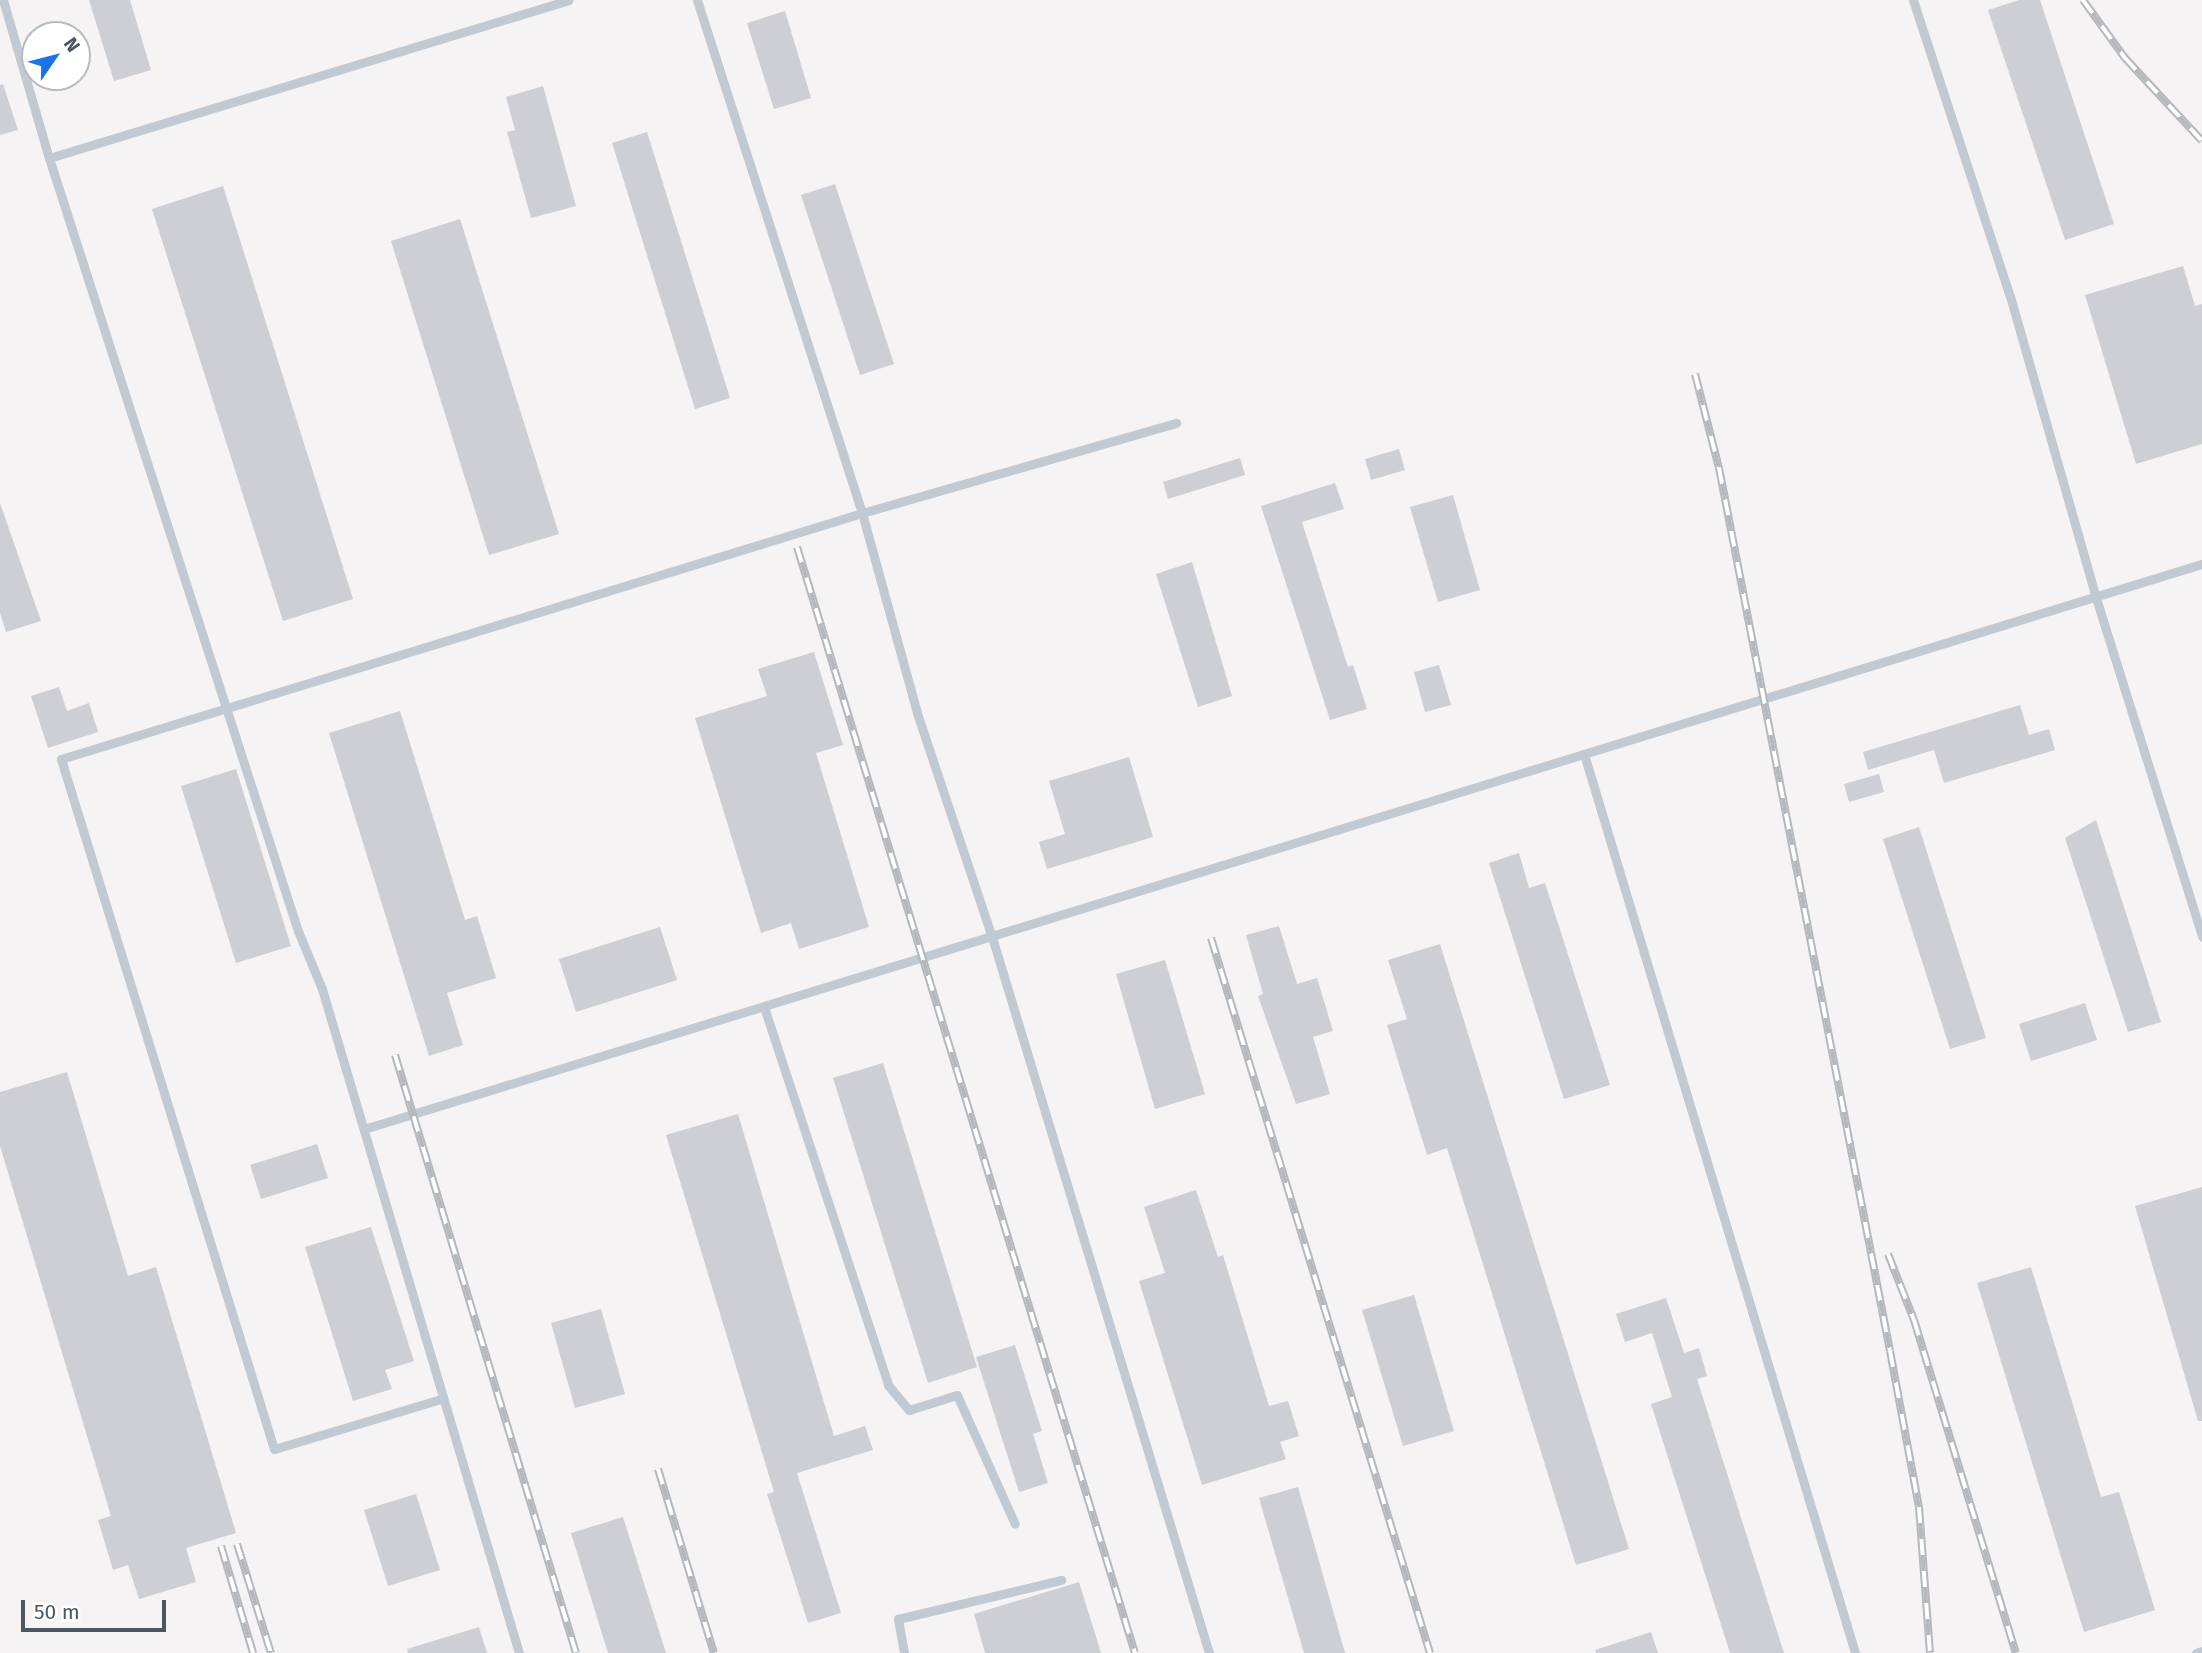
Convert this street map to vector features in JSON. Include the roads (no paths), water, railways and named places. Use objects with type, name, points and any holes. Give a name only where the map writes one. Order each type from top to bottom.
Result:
[{"type":"lane","points":[[3,0],[49,158],[364,1129],[441,1399],[519,1653]]},
{"type":"lane","points":[[49,158],[569,0]]},
{"type":"lane","points":[[697,0],[862,513],[917,713],[992,937],[1209,1653]]},
{"type":"lane","points":[[1913,0],[2010,296],[2096,598],[2202,937]]},
{"type":"lane","points":[[441,1399],[274,1449],[61,759],[228,710],[862,513],[1176,423]]},
{"type":"lane","points":[[364,1129],[2202,564]]},
{"type":"lane","points":[[1584,754],[1855,1653]]},
{"type":"lane","points":[[764,1007],[888,1385],[909,1410],[957,1395],[1015,1524]]},
{"type":"lane","points":[[904,1653],[898,1619],[1061,1580]]},
{"type":"lane","points":[[2196,1653],[2202,1651]]},
{"type":"railway","points":[[2083,0],[2125,58],[2202,141]]},
{"type":"railway","points":[[1695,374],[1719,468],[1919,1507],[1930,1653]]},
{"type":"railway","points":[[797,547],[1135,1653]]},
{"type":"railway","points":[[1211,938],[1430,1653]]},
{"type":"railway","points":[[395,1055],[576,1653]]},
{"type":"railway","points":[[1888,1254],[1914,1320],[2016,1653]]},
{"type":"railway","points":[[658,1469],[714,1653]]},
{"type":"railway","points":[[237,1544],[271,1653]]},
{"type":"railway","points":[[221,1546],[253,1653]]}]
